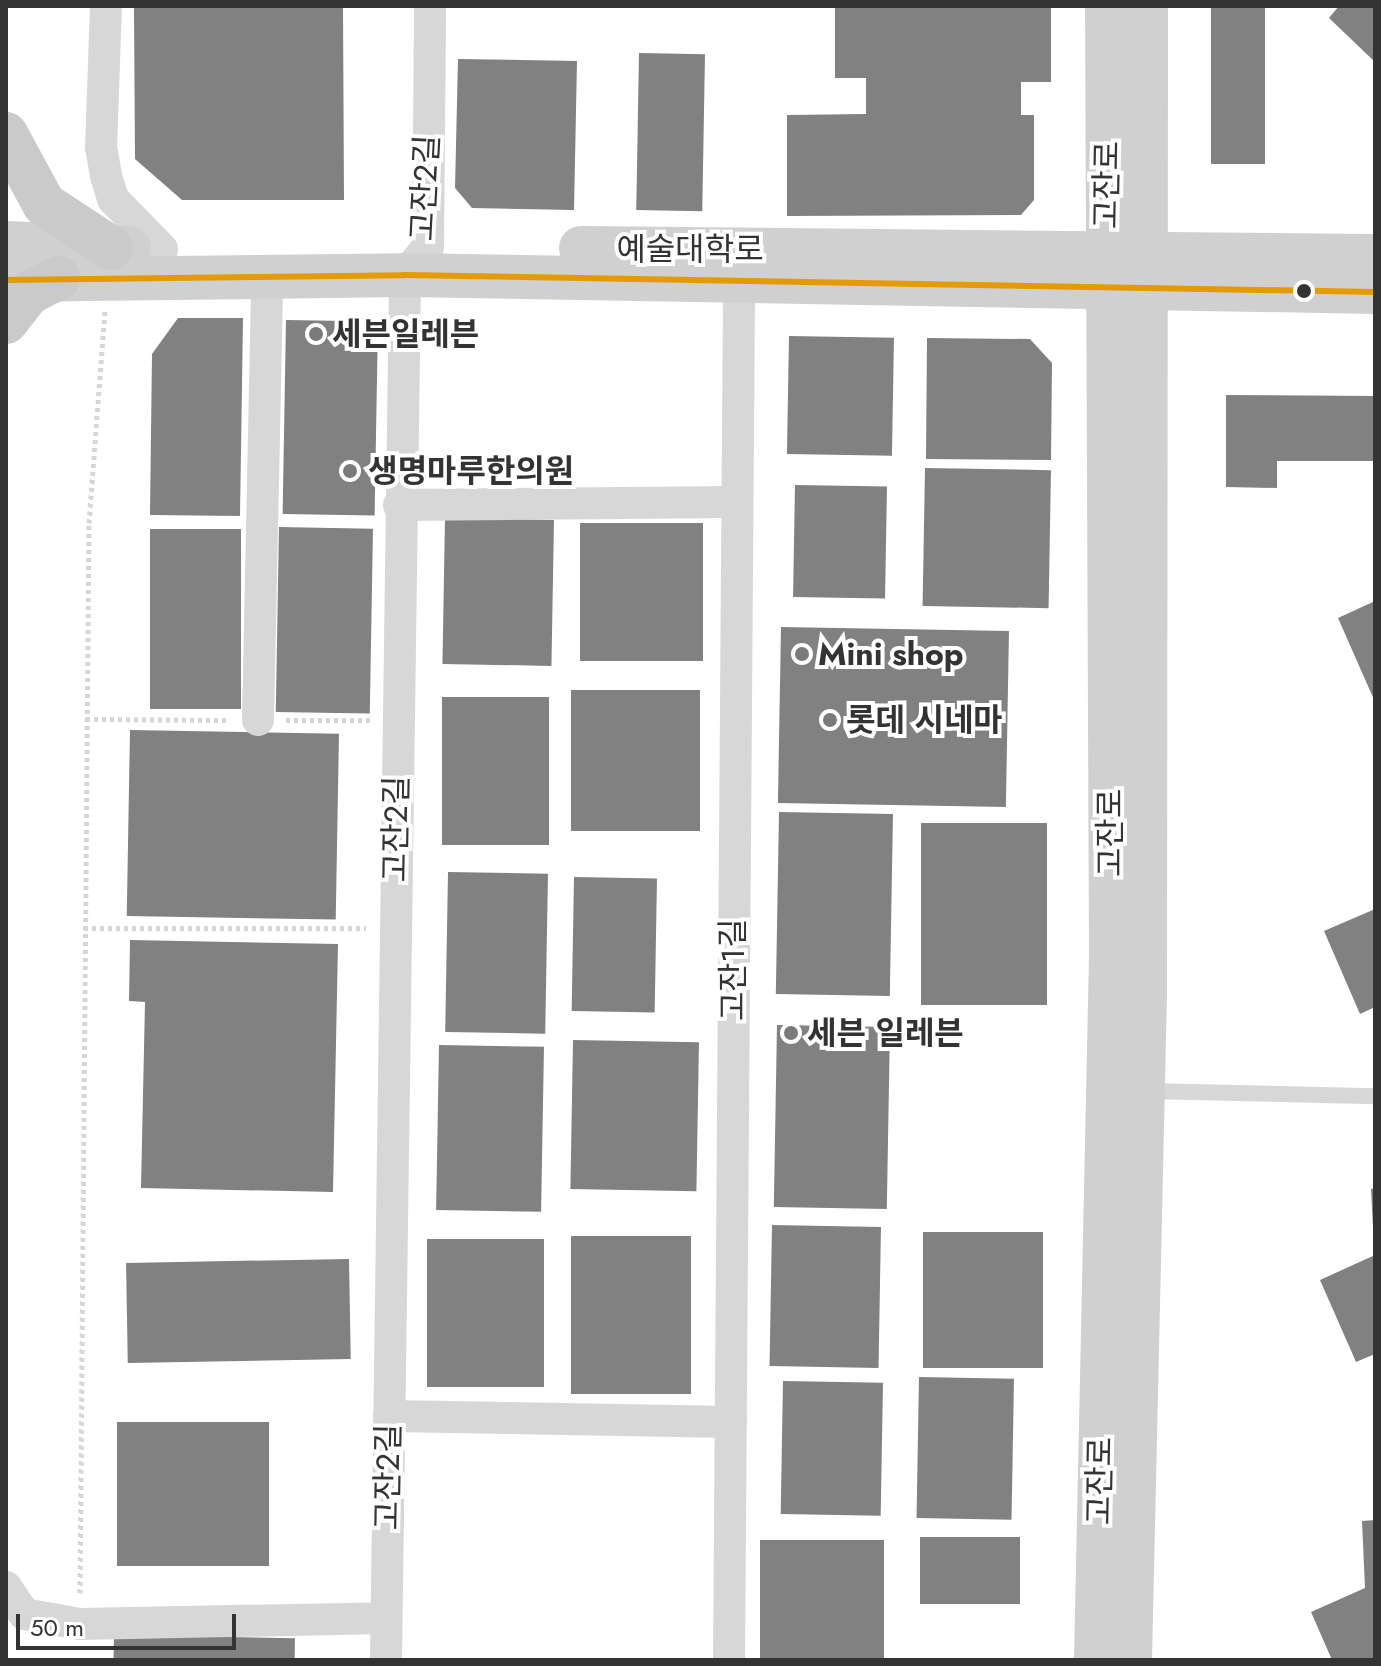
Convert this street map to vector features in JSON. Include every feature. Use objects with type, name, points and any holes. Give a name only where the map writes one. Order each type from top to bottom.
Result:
[{"type":"main road","points":[[6,134],[44,204],[109,261]]},
{"type":"main road","points":[[6,322],[29,293],[58,278]]},
{"type":"street","points":[[106,6],[101,147],[106,176],[120,209],[162,249]]},
{"type":"street","name":"고잔2길","points":[[386,1660],[399,505],[417,261],[430,6]]},
{"type":"street","name":"고잔로","points":[[1107,6],[1125,271],[1125,1090],[1130,1660]]},
{"type":"street","name":"고잔로","points":[[1125,271],[1146,6]]},
{"type":"street","name":"예술대학로","points":[[6,243],[109,261],[267,279],[417,261],[1125,271],[1375,292]]},
{"type":"street","name":"예술대학로","points":[[6,280],[58,278],[109,261],[162,249],[739,281],[1125,271],[1375,256]]},
{"type":"street","points":[[258,720],[267,279]]},
{"type":"street","name":"고잔1길","points":[[729,1660],[739,281]]},
{"type":"street","points":[[399,505],[736,502]]},
{"type":"street","name":"고잔로","points":[[1096,1660],[1125,1090]]},
{"type":"street","points":[[389,1416],[731,1422]]},
{"type":"street","points":[[6,1587],[24,1614],[80,1624],[386,1618]]},
{"type":"lane","points":[[1125,1090],[1375,1096]]},
{"type":"path","points":[[80,1624],[89,523],[109,261]]},
{"type":"path","points":[[84,928],[395,928]]},
{"type":"building","points":[[835,6],[1051,6],[1051,82],[1021,82],[1021,115],[1034,115],[1034,200],[1021,215],[787,216],[787,115],[866,114],[866,78],[835,78]]},
{"type":"building","points":[[1211,6],[1265,6],[1265,164],[1211,164]]},
{"type":"building","points":[[1339,6],[1375,6],[1375,62],[1329,18]]},
{"type":"building","points":[[343,7],[344,200],[182,200],[135,159],[134,8]]},
{"type":"building","points":[[639,53],[705,54],[702,211],[636,210]]},
{"type":"building","points":[[458,59],[577,61],[574,210],[472,208],[455,188]]},
{"type":"building","points":[[178,318],[243,318],[240,516],[150,515],[152,354]]},
{"type":"building","points":[[286,320],[378,322],[375,516],[283,514]]},
{"type":"building","points":[[789,336],[894,338],[892,456],[787,454]]},
{"type":"building","points":[[927,338],[1030,339],[1052,363],[1051,460],[926,459]]},
{"type":"building","points":[[1226,395],[1375,396],[1375,461],[1277,461],[1277,488],[1226,487]]},
{"type":"building","points":[[925,468],[1051,470],[1049,608],[923,606]]},
{"type":"building","points":[[795,485],[887,487],[885,599],[793,597]]},
{"type":"building","points":[[445,518],[554,520],[551,666],[442,664]]},
{"type":"building","points":[[580,523],[703,523],[703,661],[580,661]]},
{"type":"building","points":[[279,527],[373,529],[370,714],[276,712]]},
{"type":"building","points":[[150,529],[241,529],[241,709],[150,709]]},
{"type":"building","points":[[1375,601],[1375,702],[1338,618]]},
{"type":"building","points":[[781,627],[1009,631],[1006,807],[778,803]]},
{"type":"building","points":[[571,690],[700,690],[700,831],[571,831]]},
{"type":"building","points":[[442,697],[549,697],[549,845],[442,845]]},
{"type":"building","points":[[130,730],[339,734],[336,920],[127,916]]},
{"type":"building","points":[[779,812],[893,814],[890,996],[776,994]]},
{"type":"building","points":[[921,823],[1047,823],[1047,1005],[921,1005]]},
{"type":"building","points":[[448,872],[548,874],[545,1034],[445,1032]]},
{"type":"building","points":[[574,877],[657,878],[655,1012],[572,1011]]},
{"type":"building","points":[[1375,909],[1375,1007],[1360,1014],[1324,931]]},
{"type":"building","points":[[130,940],[338,944],[333,1192],[141,1188],[145,1002],[129,1001]]},
{"type":"building","points":[[777,1025],[890,1027],[887,1209],[774,1207]]},
{"type":"building","points":[[573,1040],[699,1042],[696,1191],[570,1189]]},
{"type":"building","points":[[439,1045],[544,1047],[541,1212],[436,1210]]},
{"type":"building","points":[[1375,1188],[1375,1228],[1373,1228],[1371,1189]]},
{"type":"building","points":[[772,1225],[881,1227],[879,1368],[770,1366]]},
{"type":"building","points":[[923,1232],[1043,1232],[1043,1368],[923,1368]]},
{"type":"building","points":[[571,1236],[691,1236],[691,1394],[571,1394]]},
{"type":"building","points":[[427,1239],[544,1239],[544,1387],[427,1387]]},
{"type":"building","points":[[1375,1255],[1375,1354],[1356,1362],[1320,1280]]},
{"type":"building","points":[[349,1259],[351,1359],[128,1363],[126,1263]]},
{"type":"building","points":[[919,1377],[1014,1379],[1012,1520],[917,1518]]},
{"type":"building","points":[[783,1381],[883,1383],[881,1516],[781,1514]]},
{"type":"building","points":[[117,1422],[269,1422],[269,1566],[117,1566]]},
{"type":"building","points":[[1375,1520],[1375,1660],[1332,1660],[1311,1612],[1365,1588],[1362,1521]]},
{"type":"building","points":[[920,1537],[1020,1537],[1020,1604],[920,1604]]},
{"type":"building","points":[[760,1540],[884,1540],[884,1660],[760,1660]]},
{"type":"building","points":[[114,1635],[295,1638],[295,1660],[114,1660]]},
{"type":"transit line","points":[[6,280],[405,275],[1375,292]]},
{"type":"place","name":"세븐일레븐","points":[[316,334]]},
{"type":"place","name":"생명마루한의원","points":[[350,471]]},
{"type":"place","name":"Mini shop","points":[[802,654]]},
{"type":"place","name":"롯데 시네마","points":[[830,720]]},
{"type":"place","name":"세븐 일레븐","points":[[791,1033]]}]
